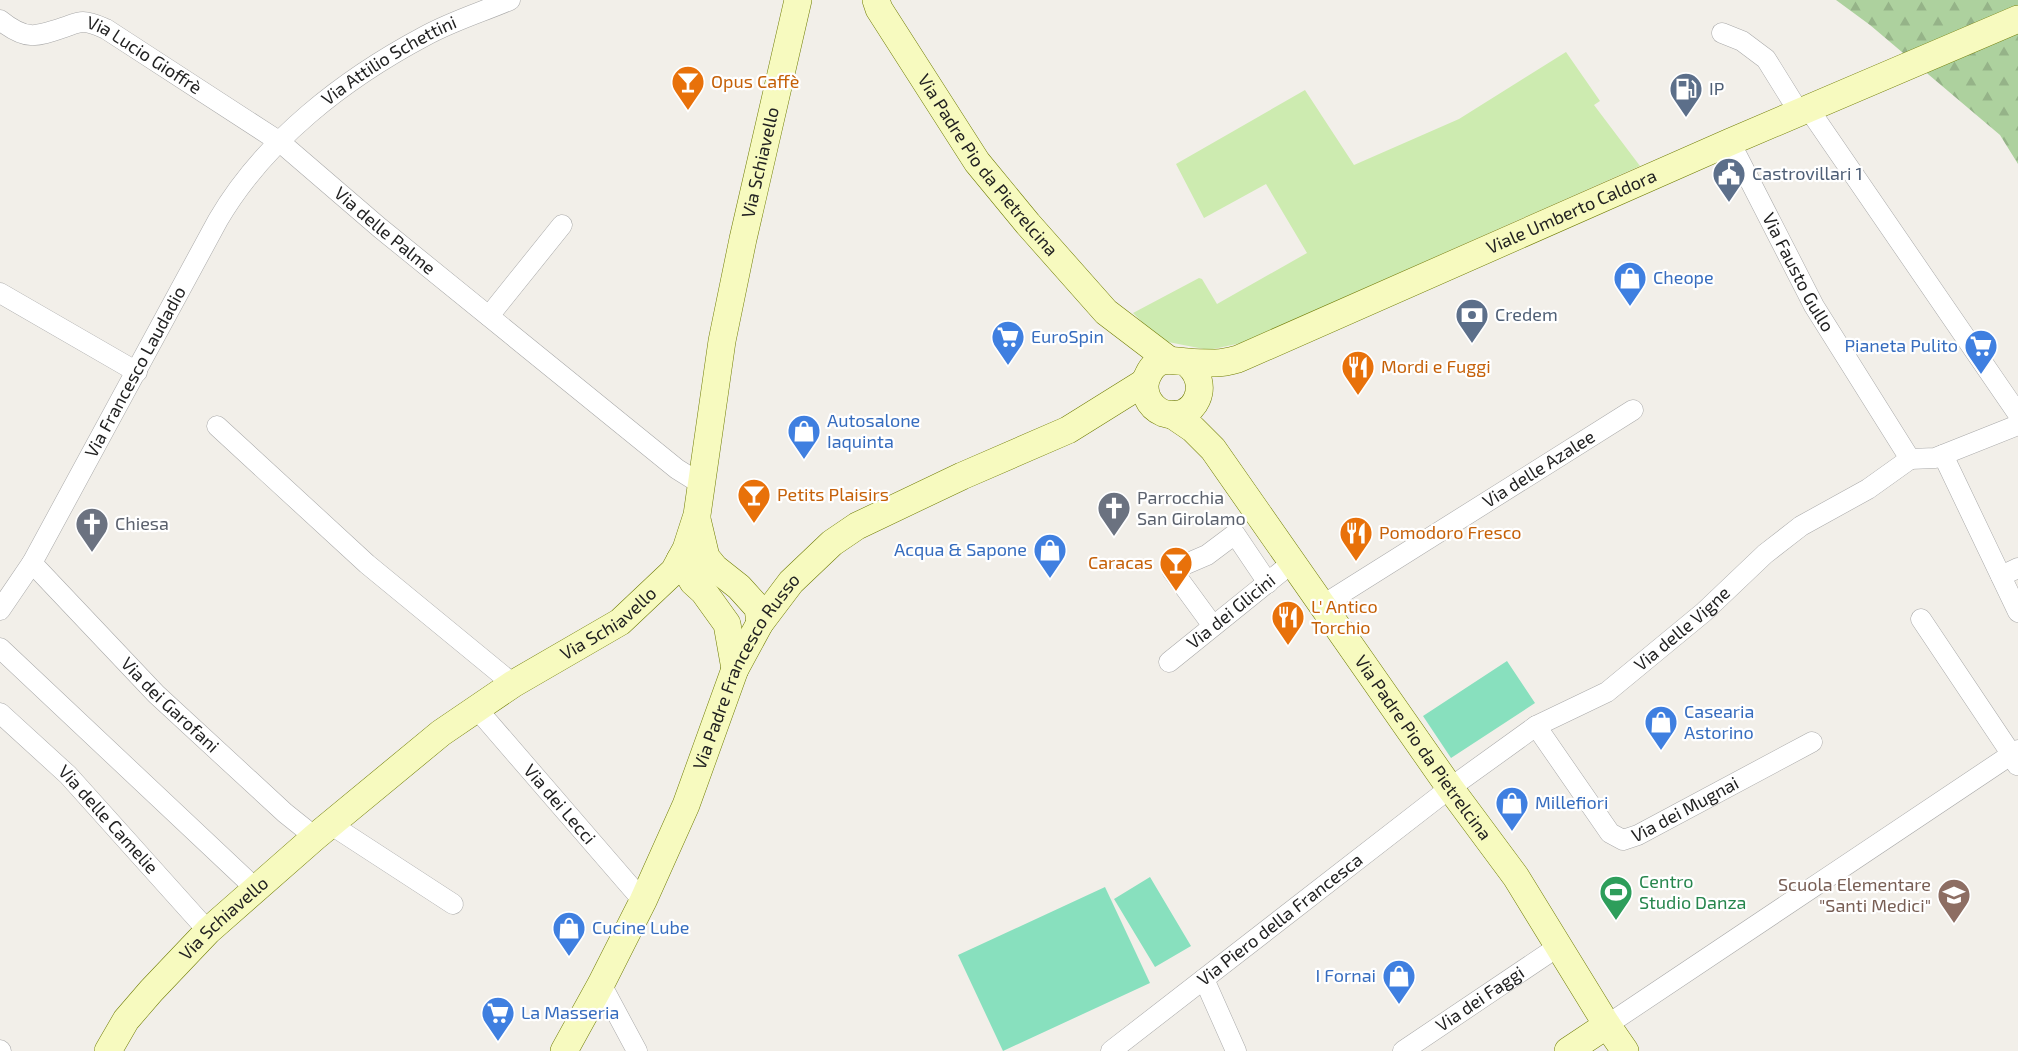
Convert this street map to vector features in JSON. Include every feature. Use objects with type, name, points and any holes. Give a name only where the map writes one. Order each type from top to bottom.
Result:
[{"type":"street","name":"Via Attilio Schettini","points":[[280,142],[307,116],[343,87],[405,48],[427,35],[510,0]]},
{"type":"street","name":"Via Schiavello","points":[[108,1051],[126,1020],[208,931],[323,830],[441,734],[513,684],[620,622],[654,591],[681,581],[691,562],[727,318],[748,216],[800,2]]},
{"type":"street","name":"Via Padre Pio da Pietrelcina","points":[[874,3],[976,162],[1106,312],[1146,379]]},
{"type":"street","name":"Viale Umberto Caldora","points":[[1177,361],[1218,363],[1238,359],[1730,142],[2018,19]]},
{"type":"street","name":"Via Lucio Gioffrè","points":[[0,20],[19,34],[30,37],[81,22],[90,22],[106,29],[280,142]]},
{"type":"street","points":[[1722,33],[1742,41],[1767,59],[2018,414]]},
{"type":"street","name":"Via delle Palme","points":[[280,142],[380,228],[677,470],[701,484]]},
{"type":"street","name":"Via Francesco Laudadio","points":[[0,610],[32,563],[229,201],[280,142]]},
{"type":"street","name":"Via Fausto Gullo","points":[[1730,142],[1814,306],[1910,459]]},
{"type":"street","points":[[489,316],[562,225]]},
{"type":"street","points":[[0,293],[137,372]]},
{"type":"street","name":"Via Padre Pio da Pietrelcina","points":[[1106,312],[1177,361]]},
{"type":"street","name":"Viale Umberto Caldora","points":[[1199,394],[1238,359]]},
{"type":"street","points":[[1177,361],[1197,375],[1199,394],[1187,410],[1165,413],[1148,399],[1146,379],[1153,367],[1177,361]]},
{"type":"street","name":"Via Padre Francesco Russo","points":[[564,1051],[643,901],[686,805],[735,669],[757,628],[791,582],[832,543],[857,526],[1068,430],[1146,379]]},
{"type":"street","name":"Via Padre Pio da Pietrelcina","points":[[1199,394],[1202,421],[1213,449]]},
{"type":"street","name":"Via delle Azalee","points":[[1323,605],[1632,410]]},
{"type":"street","name":"Via Padre Pio da Pietrelcina","points":[[1165,413],[1193,429],[1213,449],[1450,788],[1516,877],[1607,1025],[1626,1051]]},
{"type":"street","name":"Via Padre Francesco Russo","points":[[1068,430],[1128,415],[1165,413]]},
{"type":"street","points":[[1910,459],[1935,458],[2018,425]]},
{"type":"street","points":[[217,426],[367,564],[513,684]]},
{"type":"street","points":[[1943,455],[2009,572],[2018,612]]},
{"type":"street","name":"Via delle Vigne","points":[[1450,788],[1536,726],[1607,692],[1704,612],[1765,554],[1802,525],[1868,489],[1910,459]]},
{"type":"street","points":[[1213,626],[1172,570],[1207,555],[1234,534],[1268,583]]},
{"type":"street","points":[[691,562],[715,568],[739,587],[758,608],[757,628],[743,631],[728,624]]},
{"type":"street","points":[[691,562],[704,592],[728,624],[735,669]]},
{"type":"street","name":"Via dei Glicini","points":[[1168,662],[1293,562]]},
{"type":"street","name":"Via dei Garofani","points":[[32,563],[156,694],[285,813],[323,830],[453,904]]},
{"type":"street","points":[[739,587],[751,591],[762,591],[791,582]]},
{"type":"street","points":[[1568,1051],[2016,757],[1921,619]]},
{"type":"street","points":[[0,648],[256,889]]},
{"type":"street","name":"Via dei Lecci","points":[[477,709],[643,901]]},
{"type":"street","name":"Via delle Camelie","points":[[0,713],[68,775],[208,931]]},
{"type":"street","name":"Via dei Mugnai","points":[[1536,726],[1610,833],[1623,840],[1638,835],[1812,742]]},
{"type":"street","name":"Via Piero della Francesca","points":[[1112,1051],[1450,788]]},
{"type":"street","name":"Via dei Faggi","points":[[1403,1051],[1425,1045],[1558,946]]},
{"type":"street","points":[[1204,979],[1236,1051]]},
{"type":"street","points":[[601,984],[636,1051]]},
{"type":"green space","points":[[1836,0],[2018,0],[2018,164],[2000,135],[1870,25]]},
{"type":"green space","points":[[1566,52],[1600,101],[1594,105],[1640,166],[1241,343],[1209,350],[1168,342],[1157,337],[1133,313],[1199,278],[1202,279],[1217,304],[1307,253],[1266,184],[1204,218],[1176,164],[1305,90],[1354,165],[1459,119]]},
{"type":"green space","points":[[1507,661],[1535,703],[1451,758],[1423,716]]},
{"type":"green space","points":[[1150,877],[1191,946],[1155,967],[1114,899]]},
{"type":"green space","points":[[1105,887],[1150,983],[1003,1051],[958,955]]},
{"type":"place","name":"Opus Caffè","points":[[688,111]]},
{"type":"place","name":"IP","points":[[1686,118]]},
{"type":"place","name":"Castrovillari 1","points":[[1729,203]]},
{"type":"place","name":"Cheope","points":[[1630,307]]},
{"type":"place","name":"Credem","points":[[1472,344]]},
{"type":"place","name":"EuroSpin","points":[[1008,366]]},
{"type":"place","name":"Pianeta Pulito","points":[[1981,375]]},
{"type":"place","name":"Mordi e Fuggi","points":[[1358,396]]},
{"type":"place","name":"Autosalone Iaquinta","points":[[804,460]]},
{"type":"place","name":"Petits Plaisirs","points":[[754,524]]},
{"type":"place","name":"Parrocchia San Girolamo","points":[[1114,537]]},
{"type":"place","name":"Chiesa","points":[[92,553]]},
{"type":"place","name":"Pomodoro Fresco","points":[[1356,562]]},
{"type":"place","name":"Acqua & Sapone","points":[[1050,579]]},
{"type":"place","name":"Caracas","points":[[1176,592]]},
{"type":"place","name":"L' Antico Torchio","points":[[1288,646]]},
{"type":"place","name":"Casearia Astorino","points":[[1661,751]]},
{"type":"place","name":"Millefiori","points":[[1512,832]]},
{"type":"place","name":"Centro Studio Danza","points":[[1616,921]]},
{"type":"place","name":"Scuola Elementare \"Santi Medici\"","points":[[1954,924]]},
{"type":"place","name":"Cucine Lube","points":[[569,957]]},
{"type":"place","name":"I Fornai","points":[[1399,1005]]},
{"type":"place","name":"La Masseria","points":[[498,1042]]}]
